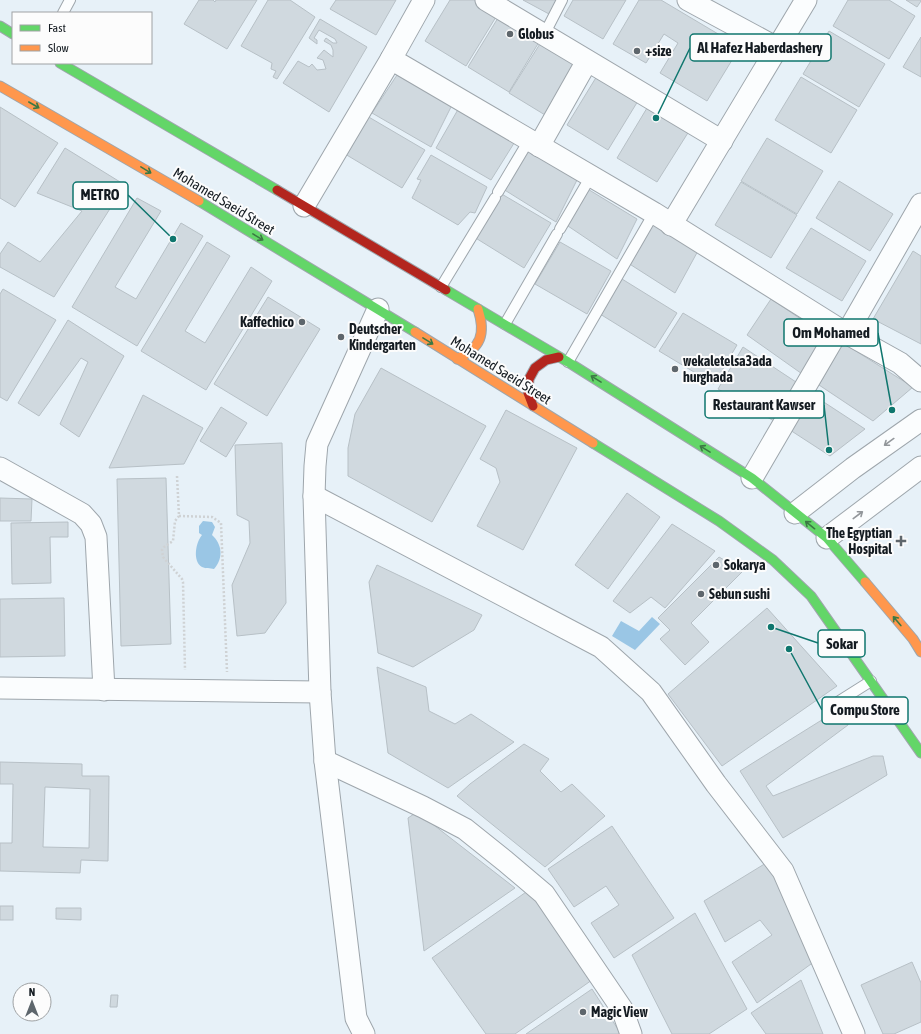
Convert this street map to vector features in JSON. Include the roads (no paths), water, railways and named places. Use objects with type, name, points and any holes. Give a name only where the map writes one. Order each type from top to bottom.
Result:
[{"type":"street","points":[[304,206],[424,0]]},
{"type":"street","points":[[486,0],[722,141]]},
{"type":"street","points":[[688,0],[777,48]]},
{"type":"street","points":[[672,225],[806,0]]},
{"type":"street","points":[[0,26],[12,33]]},
{"type":"street","points":[[390,59],[654,213],[843,331],[900,363],[921,381]]},
{"type":"street","points":[[534,143],[587,61]]},
{"type":"street","points":[[62,64],[564,359],[752,478],[827,538],[912,639],[921,652]]},
{"type":"street","name":"Mohamed Saeid Street","points":[[0,86],[145,169],[378,309],[719,521],[773,560],[811,596],[921,753]]},
{"type":"street","points":[[752,478],[921,204]]},
{"type":"street","points":[[364,1034],[356,1018],[325,761],[320,692],[314,496],[315,466],[318,444],[378,309]]},
{"type":"street","points":[[457,359],[468,354],[477,345],[482,333],[482,321],[478,309]]},
{"type":"street","points":[[533,406],[528,393],[529,379],[535,368],[546,360],[564,359]]},
{"type":"street","points":[[795,513],[853,468],[921,420]]},
{"type":"street","points":[[827,538],[921,467]]},
{"type":"street","points":[[0,468],[82,514],[91,524],[96,537],[104,690]]},
{"type":"street","points":[[314,496],[601,647],[651,692],[716,784],[784,871],[854,1034]]},
{"type":"street","points":[[0,688],[320,692]]},
{"type":"street","points":[[325,761],[423,806],[465,829],[544,894],[622,1009],[632,1034]]},
{"type":"lane","points":[[64,12],[70,0]]},
{"type":"lane","points":[[544,35],[562,0]]},
{"type":"lane","points":[[441,287],[496,195],[534,143]]},
{"type":"lane","points":[[505,324],[591,176]]},
{"type":"lane","points":[[564,359],[654,213]]},
{"type":"lane","points":[[912,639],[921,632]]},
{"type":"lane","points":[[833,704],[871,681]]},
{"type":"water","points":[[203,521],[212,522],[215,527],[212,535],[220,547],[219,560],[214,569],[202,567],[196,556],[198,542],[202,535],[199,533],[199,526]]},
{"type":"water","points":[[652,617],[660,624],[635,650],[612,636],[621,621],[639,631]]},
{"type":"place","name":"Globus","points":[[510,34]]},
{"type":"place","name":"+size","points":[[637,51]]},
{"type":"place","name":"Al Hafez Haberdashery","points":[[656,118]]},
{"type":"place","name":"METRO","points":[[173,239]]},
{"type":"place","name":"Kaffechico","points":[[302,322]]},
{"type":"place","name":"Deutscher Kindergarten","points":[[341,337]]},
{"type":"place","name":"wekaletelsa3ada hurghada","points":[[675,369]]},
{"type":"place","name":"Om Mohamed","points":[[892,410]]},
{"type":"place","name":"Restaurant Kawser","points":[[829,450]]},
{"type":"place","name":"The Egyptian Hospital","points":[[901,541]]},
{"type":"place","name":"Sokarya","points":[[716,565]]},
{"type":"place","name":"Sebun sushi","points":[[701,594]]},
{"type":"place","name":"Sokar","points":[[771,627]]},
{"type":"place","name":"Compu Store","points":[[789,649]]},
{"type":"place","name":"Magic View","points":[[583,1012]]}]
